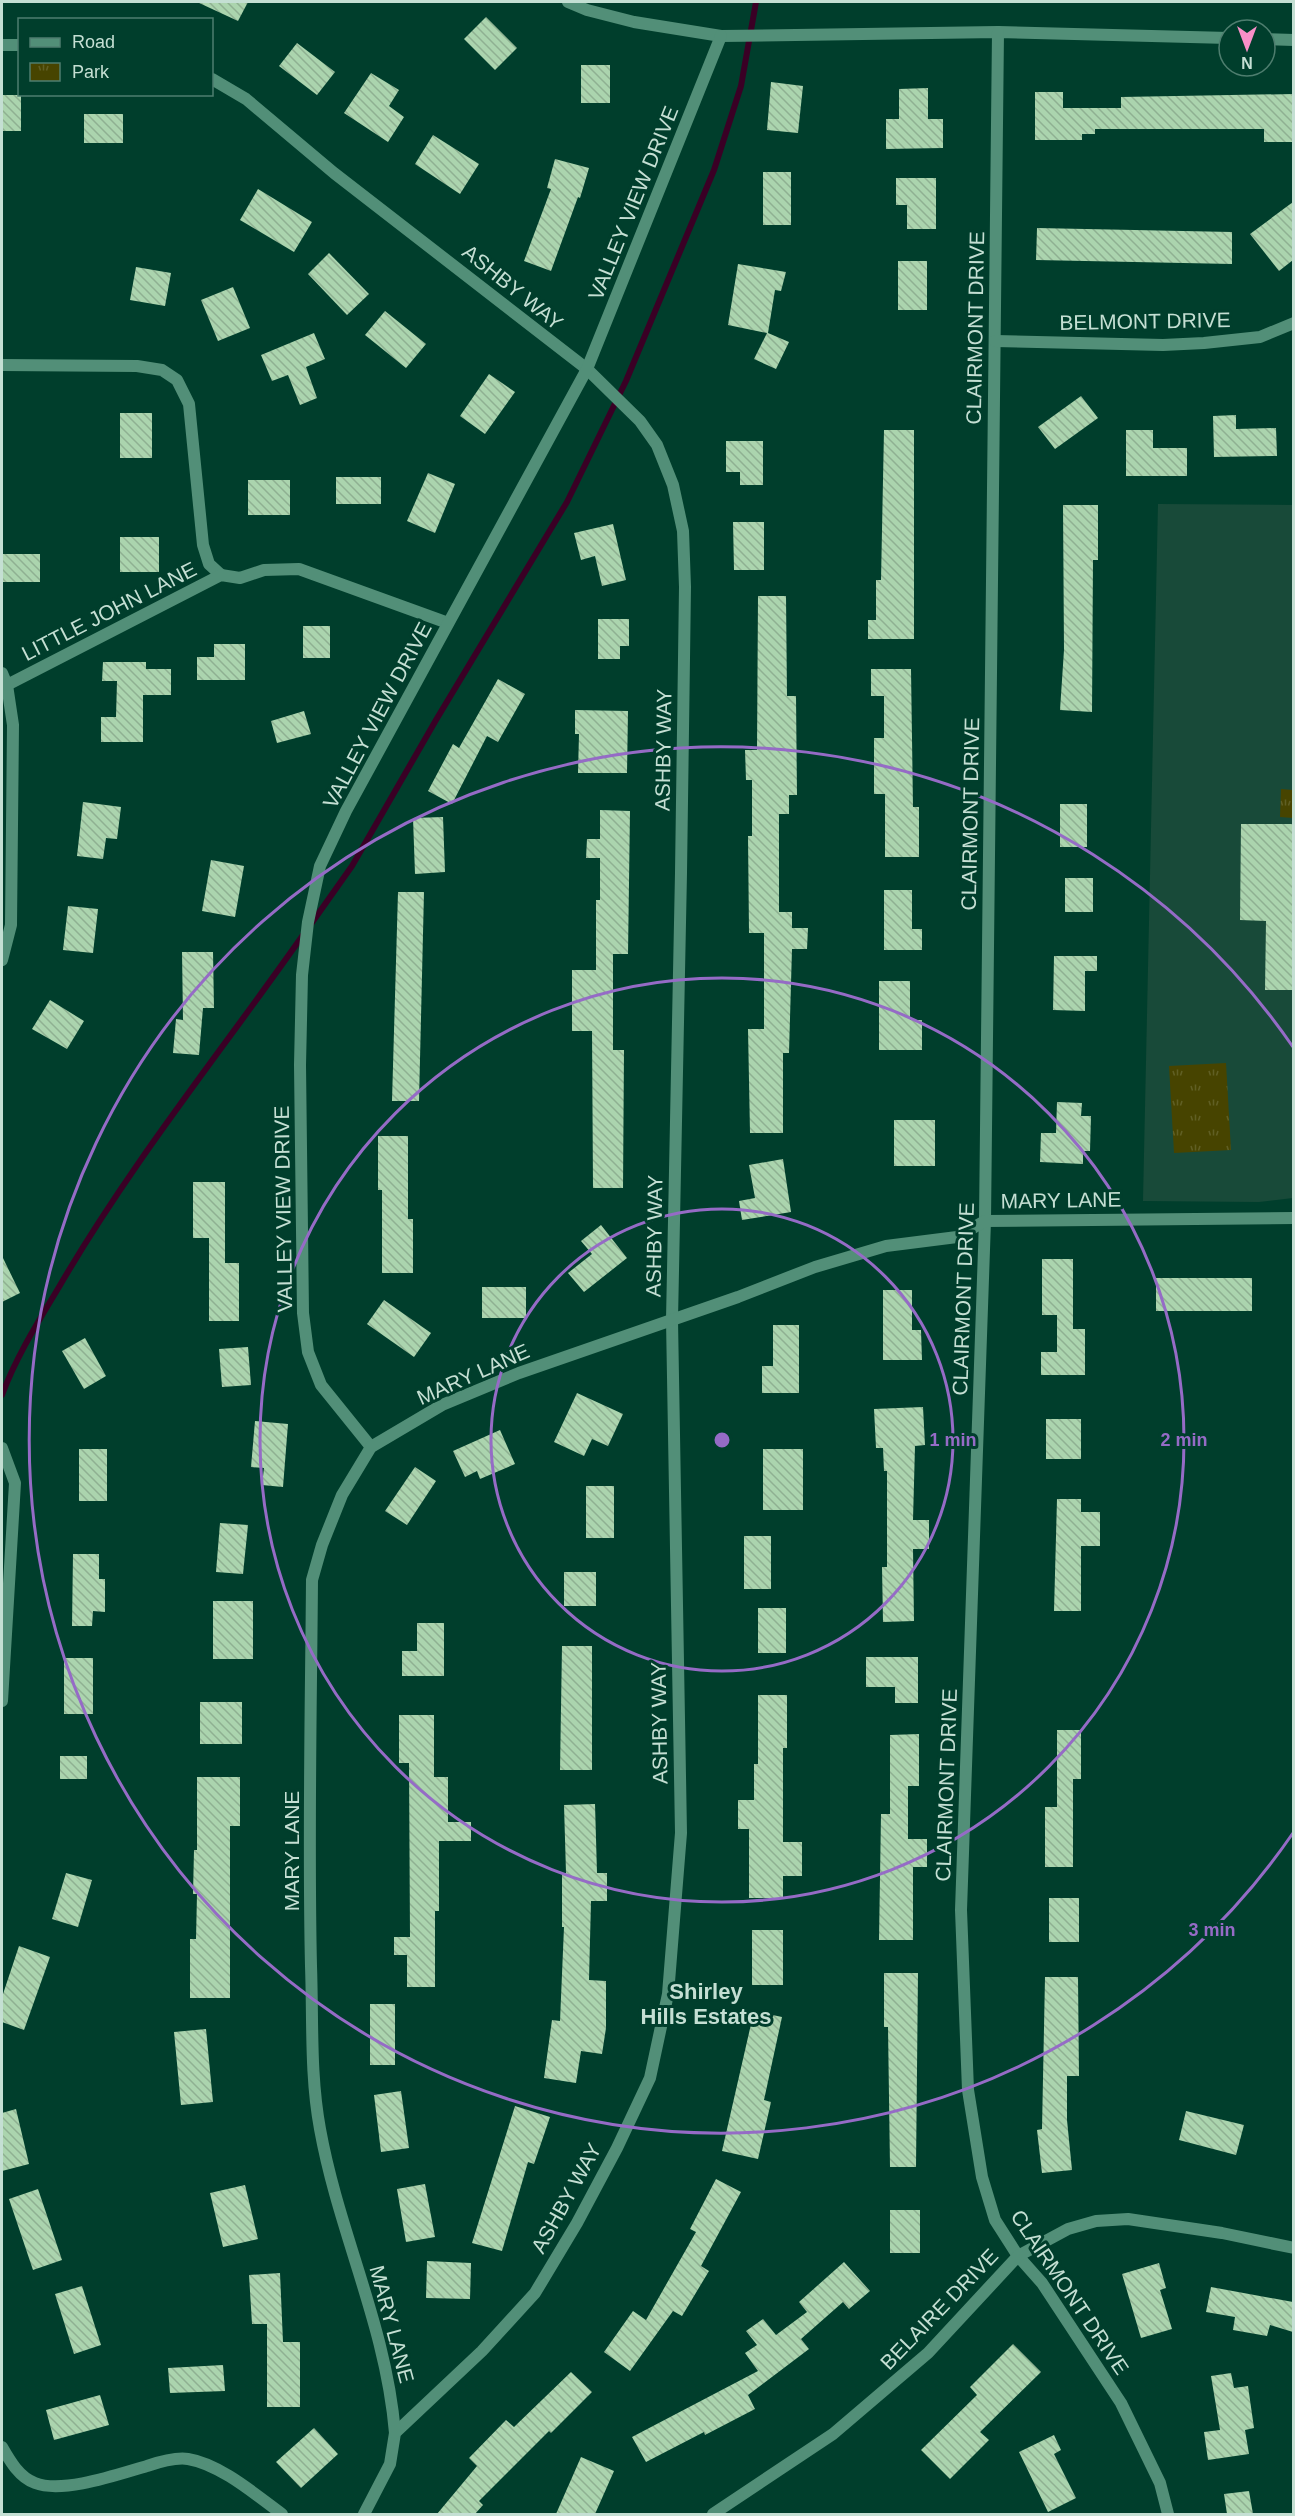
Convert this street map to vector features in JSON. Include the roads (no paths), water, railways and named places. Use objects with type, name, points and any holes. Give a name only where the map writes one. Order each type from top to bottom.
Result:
[{"type":"street","points":[[568,2],[587,10],[634,22],[721,36],[998,32],[1217,38]]},
{"type":"street","name":"CLAIRMONT DRIVE","points":[[998,32],[985,1221],[961,1910],[968,2090],[982,2177],[995,2220],[1018,2256],[1042,2283],[1121,2403],[1160,2483],[1168,2514]]},
{"type":"street","name":"VALLEY VIEW DRIVE","points":[[371,1447],[321,1385],[308,1352],[303,1313],[300,1065],[302,975],[308,922],[320,866],[346,811],[587,369],[721,36]]},
{"type":"street","points":[[1277,39],[1293,39]]},
{"type":"street","points":[[2,45],[18,45]]},
{"type":"street","name":"ASHBY WAY","points":[[213,80],[246,99],[334,173],[587,369],[640,421],[657,445],[673,485],[682,531],[685,587],[672,1320],[681,1833],[669,1994],[650,2078],[617,2148],[577,2223],[535,2293],[482,2350],[395,2433]]},
{"type":"street","name":"BELMONT DRIVE","points":[[994,340],[1204,344],[1260,337],[1293,323]]},
{"type":"street","points":[[2,365],[137,366],[162,370],[177,380],[189,404],[202,545],[209,564],[221,575]]},
{"type":"street","name":"LITTLE JOHN LANE","points":[[4,679],[221,575],[240,578],[264,570],[299,569],[448,623]]},
{"type":"street","points":[[2,960],[11,925],[13,725],[4,679]]},
{"type":"street","name":"MARY LANE","points":[[395,2433],[386,2364],[333,2184],[320,2129],[312,2067],[309,1868],[312,1580],[322,1545],[342,1495],[371,1447],[442,1405],[519,1373],[815,1267],[886,1246],[957,1237],[985,1221],[1293,1218]]},
{"type":"street","points":[[2,1448],[15,1483],[2,1701]]},
{"type":"street","name":"BELAIRE DRIVE","points":[[713,2514],[824,2441],[879,2397],[928,2353],[1018,2256],[1068,2229],[1096,2221],[1128,2219],[1222,2233],[1293,2248]]},
{"type":"street","points":[[364,2514],[390,2464],[395,2433]]},
{"type":"street","points":[[2,2447],[16,2470],[36,2484],[65,2486],[94,2481],[162,2461],[187,2459],[240,2483],[282,2514]]},
{"type":"waterway","points":[[311,924],[352,866],[436,720],[567,502],[626,381],[714,170],[741,86],[756,2]]},
{"type":"waterway","points":[[2,1395],[35,1327],[116,1196],[303,935]]},
{"type":"district","name":"Shirley Hills Estates","points":[[706,2004]]}]
